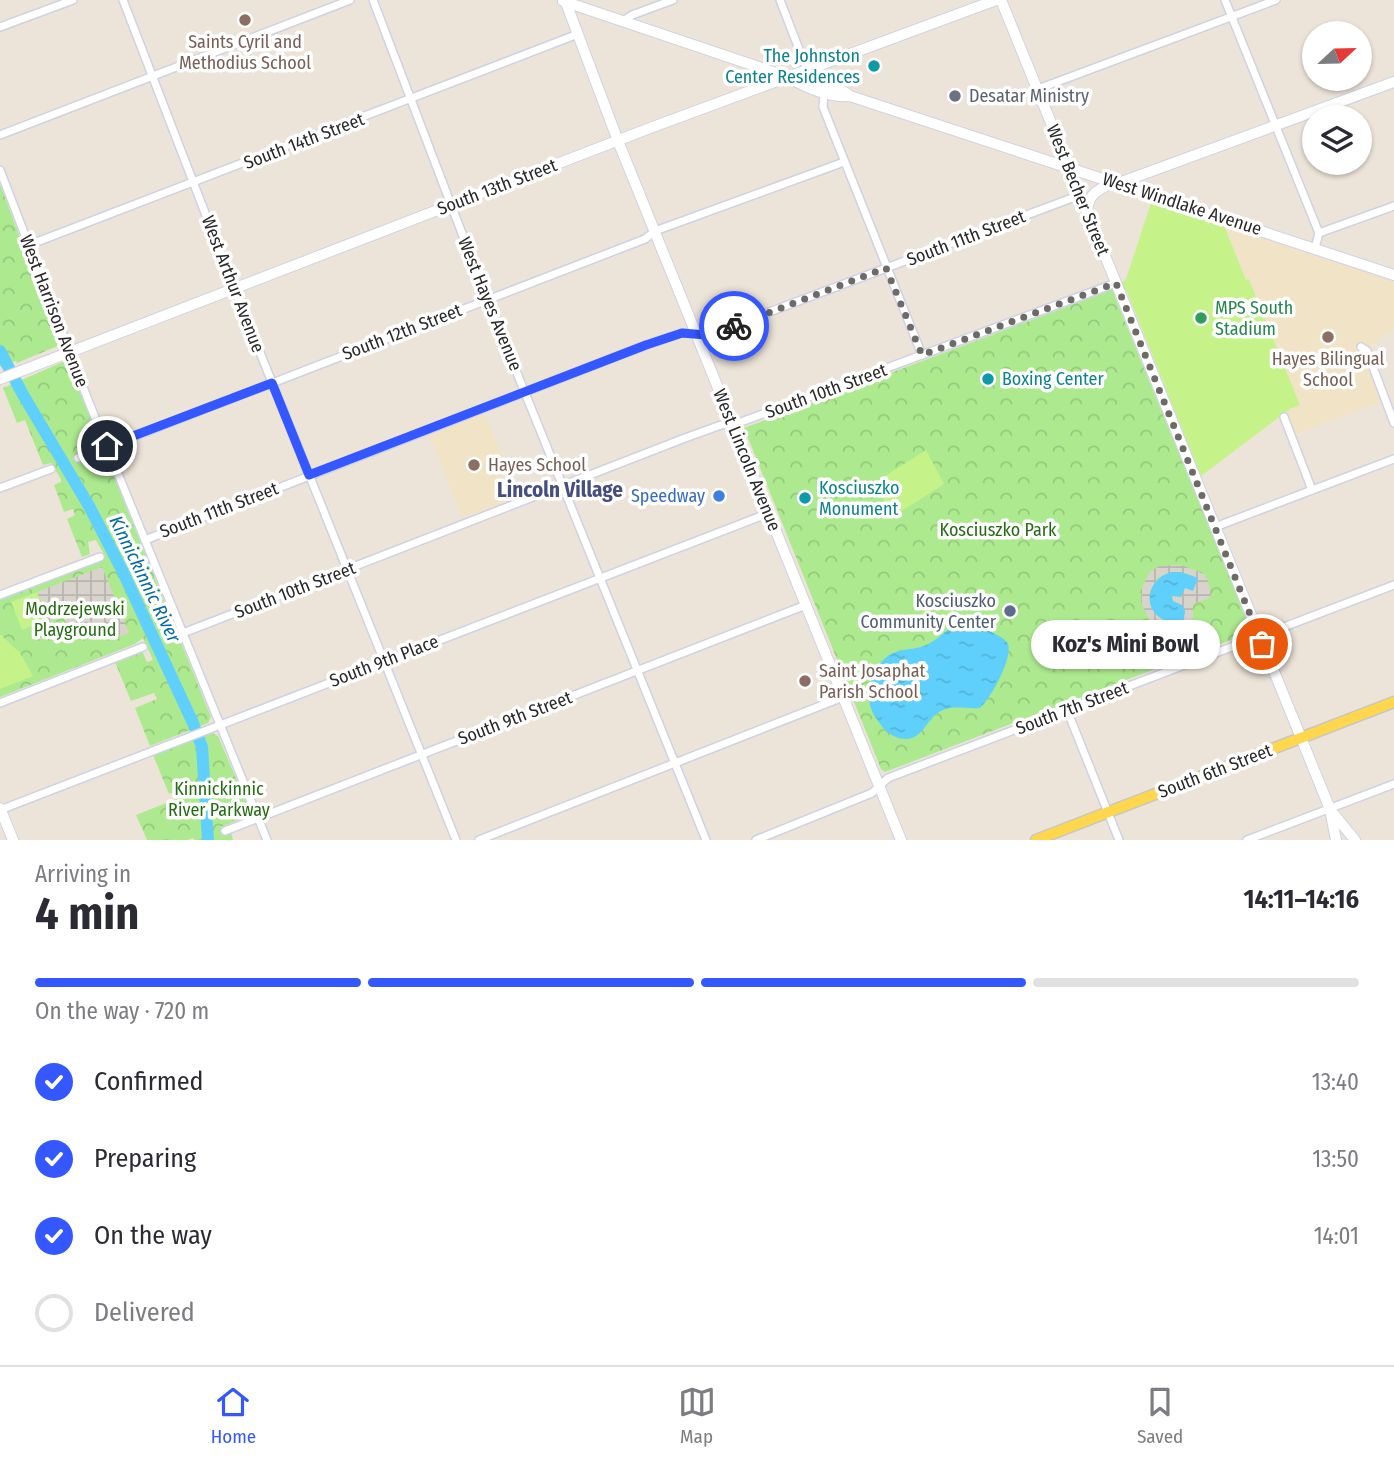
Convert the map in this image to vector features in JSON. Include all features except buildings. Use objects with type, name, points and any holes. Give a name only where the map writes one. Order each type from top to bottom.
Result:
[{"type":"main road","name":"South 6th Street","points":[[1036,840],[1394,702]]},
{"type":"street","points":[[0,27],[73,0]]},
{"type":"street","name":"West Arthur Avenue","points":[[123,0],[234,288],[456,840]]},
{"type":"street","points":[[0,135],[350,0]]},
{"type":"street","name":"West Hayes Avenue","points":[[373,0],[487,299],[706,840]]},
{"type":"street","points":[[623,21],[673,0]]},
{"type":"street","points":[[780,0],[807,70]]},
{"type":"street","name":"South 13th Street","points":[[1,378],[451,204],[996,0]]},
{"type":"street","name":"West Becher Street","points":[[1002,0],[1330,809],[1336,840]]},
{"type":"street","points":[[1225,0],[1319,233],[1315,248]]},
{"type":"street","points":[[1038,89],[1276,0]]},
{"type":"street","name":"West Windlake Avenue","points":[[564,1],[788,77],[824,92],[841,97],[850,96]]},
{"type":"street","name":"West Lincoln Avenue","points":[[564,1],[901,840]]},
{"type":"street","name":"South 14th Street","points":[[29,245],[578,34]]},
{"type":"street","name":"West Windlake Avenue","points":[[788,77],[807,79],[842,89],[850,96],[1394,275]]},
{"type":"street","points":[[1087,211],[1088,201],[1093,193],[1394,82]]},
{"type":"street","points":[[824,92],[823,107],[922,355]]},
{"type":"street","name":"South 12th Street","points":[[78,458],[645,239],[655,232],[844,162]]},
{"type":"street","name":"West Harrison Avenue","points":[[0,170],[69,352],[267,840]]},
{"type":"street","name":"South 11th Street","points":[[145,540],[646,345],[682,333],[711,334],[1080,195]]},
{"type":"street","points":[[1319,233],[1394,206]]},
{"type":"street","name":"South 10th Street","points":[[183,633],[721,425],[733,424],[1116,283]]},
{"type":"street","points":[[1360,347],[1367,351],[1394,423]]},
{"type":"street","points":[[1284,417],[1312,490]]},
{"type":"street","points":[[1215,527],[1394,459]]},
{"type":"street","points":[[0,488],[51,469]]},
{"type":"street","name":"South 9th Place","points":[[0,809],[769,513]]},
{"type":"street","points":[[0,595],[100,557]]},
{"type":"street","name":"South 7th Street","points":[[756,840],[872,793],[888,778],[1394,585]]},
{"type":"street","name":"South 9th Street","points":[[225,831],[806,605]]},
{"type":"street","points":[[0,702],[143,647]]},
{"type":"street","points":[[478,840],[843,697]]},
{"type":"street","points":[[1067,710],[1119,840]]},
{"type":"street","points":[[1247,840],[1394,784]]},
{"type":"street","points":[[0,809],[13,840]]},
{"type":"street","name":"West Becher Street","points":[[1330,809],[1355,840]]},
{"type":"shaded area","name":"Hayes Bilingual School","points":[[1223,223],[1394,281],[1394,328],[1360,355],[1364,358],[1381,402],[1295,435],[1286,412],[1300,404],[1250,280],[1247,281]]},
{"type":"shaded area","name":"Hayes School","points":[[485,413],[519,497],[462,518],[429,435]]},
{"type":"shaded area","points":[[1159,566],[1184,566],[1204,574],[1208,581],[1211,595],[1193,604],[1191,623],[1179,630],[1162,628],[1150,621],[1141,602],[1142,588],[1149,573]],"holes":[[[1181,572],[1194,576],[1185,588],[1172,596],[1173,602],[1179,603],[1150,605],[1151,589],[1163,575]]]},
{"type":"shaded area","points":[[102,567],[129,633],[110,640],[89,636],[73,638],[63,617],[46,623],[48,619],[37,592]]},
{"type":"green space","points":[[0,184],[60,345],[0,367]]},
{"type":"green space","name":"MPS South Stadium","points":[[1152,200],[1223,223],[1246,280],[1249,279],[1300,405],[1290,409],[1201,476],[1121,283],[1126,279]]},
{"type":"green space","name":"Kosciuszko Park","points":[[1107,289],[1112,289],[1116,294],[1252,632],[885,772],[881,769],[744,428],[1106,292]]},
{"type":"green space","name":"Kinnickinnic River Parkway","points":[[65,361],[69,365],[211,717],[208,723],[150,746],[135,708],[157,699],[154,693],[131,701],[115,662],[142,651],[147,662],[153,660],[143,638],[135,644],[0,697],[0,599],[100,561],[105,556],[96,540],[88,542],[90,554],[82,557],[67,519],[75,515],[73,509],[64,512],[54,485],[61,482],[61,479],[51,463],[43,465],[25,420],[17,423],[3,388]]},
{"type":"green space","points":[[926,450],[944,484],[894,516],[874,483]]},
{"type":"green space","points":[[37,592],[48,619],[22,630],[11,602]]},
{"type":"green space","points":[[0,634],[20,653],[33,676],[0,689]]},
{"type":"green space","name":"Kinnickinnic River Parkway","points":[[212,733],[218,736],[250,811],[248,816],[221,827],[224,835],[231,833],[233,840],[147,840],[136,815],[196,791],[193,785],[169,794],[153,755]]},
{"type":"water","points":[[1171,572],[1181,572],[1198,578],[1193,591],[1185,588],[1181,597],[1172,596],[1173,601],[1182,605],[1185,611],[1184,619],[1174,623],[1163,620],[1156,614],[1150,599],[1155,583]]},
{"type":"water","points":[[966,621],[979,624],[1003,638],[1008,644],[1004,668],[990,696],[980,708],[956,707],[943,710],[912,738],[901,739],[892,735],[876,718],[870,701],[871,682],[879,665],[893,653],[926,645]]},
{"type":"waterway","name":"Kinnickinnic River","points":[[0,351],[89,506],[193,723],[202,747],[208,840]]},
{"type":"way so far","points":[[734,326],[886,268],[922,355],[1116,283],[1262,644]]},
{"type":"place","name":"Saints Cyril and Methodius School","points":[[245,20]]},
{"type":"place","name":"The Johnston Center Residences","points":[[874,66]]},
{"type":"place","name":"Desatar Ministry","points":[[955,96]]},
{"type":"place","name":"MPS South Stadium","points":[[1201,318]]},
{"type":"place","name":"Hayes Bilingual School","points":[[1328,337]]},
{"type":"place","name":"Boxing Center","points":[[988,379]]},
{"type":"place","name":"Hayes School","points":[[474,465]]},
{"type":"place","name":"Speedway","points":[[719,496]]},
{"type":"place","name":"Kosciuszko Monument","points":[[805,498]]},
{"type":"place","name":"Kosciuszko Community Center","points":[[1010,611]]},
{"type":"place","name":"Koz's Mini Bowl","points":[[1262,644]]},
{"type":"place","name":"Saint Josaphat Parish School","points":[[805,681]]},
{"type":"district","name":"Lincoln Village","points":[[560,490]]},
{"type":"route","points":[[107,446],[272,383],[309,475],[646,345],[682,333],[706,335],[734,326]]},
{"type":"park label","name":"Modrzejewski Playground","points":[[75,619]]}]
